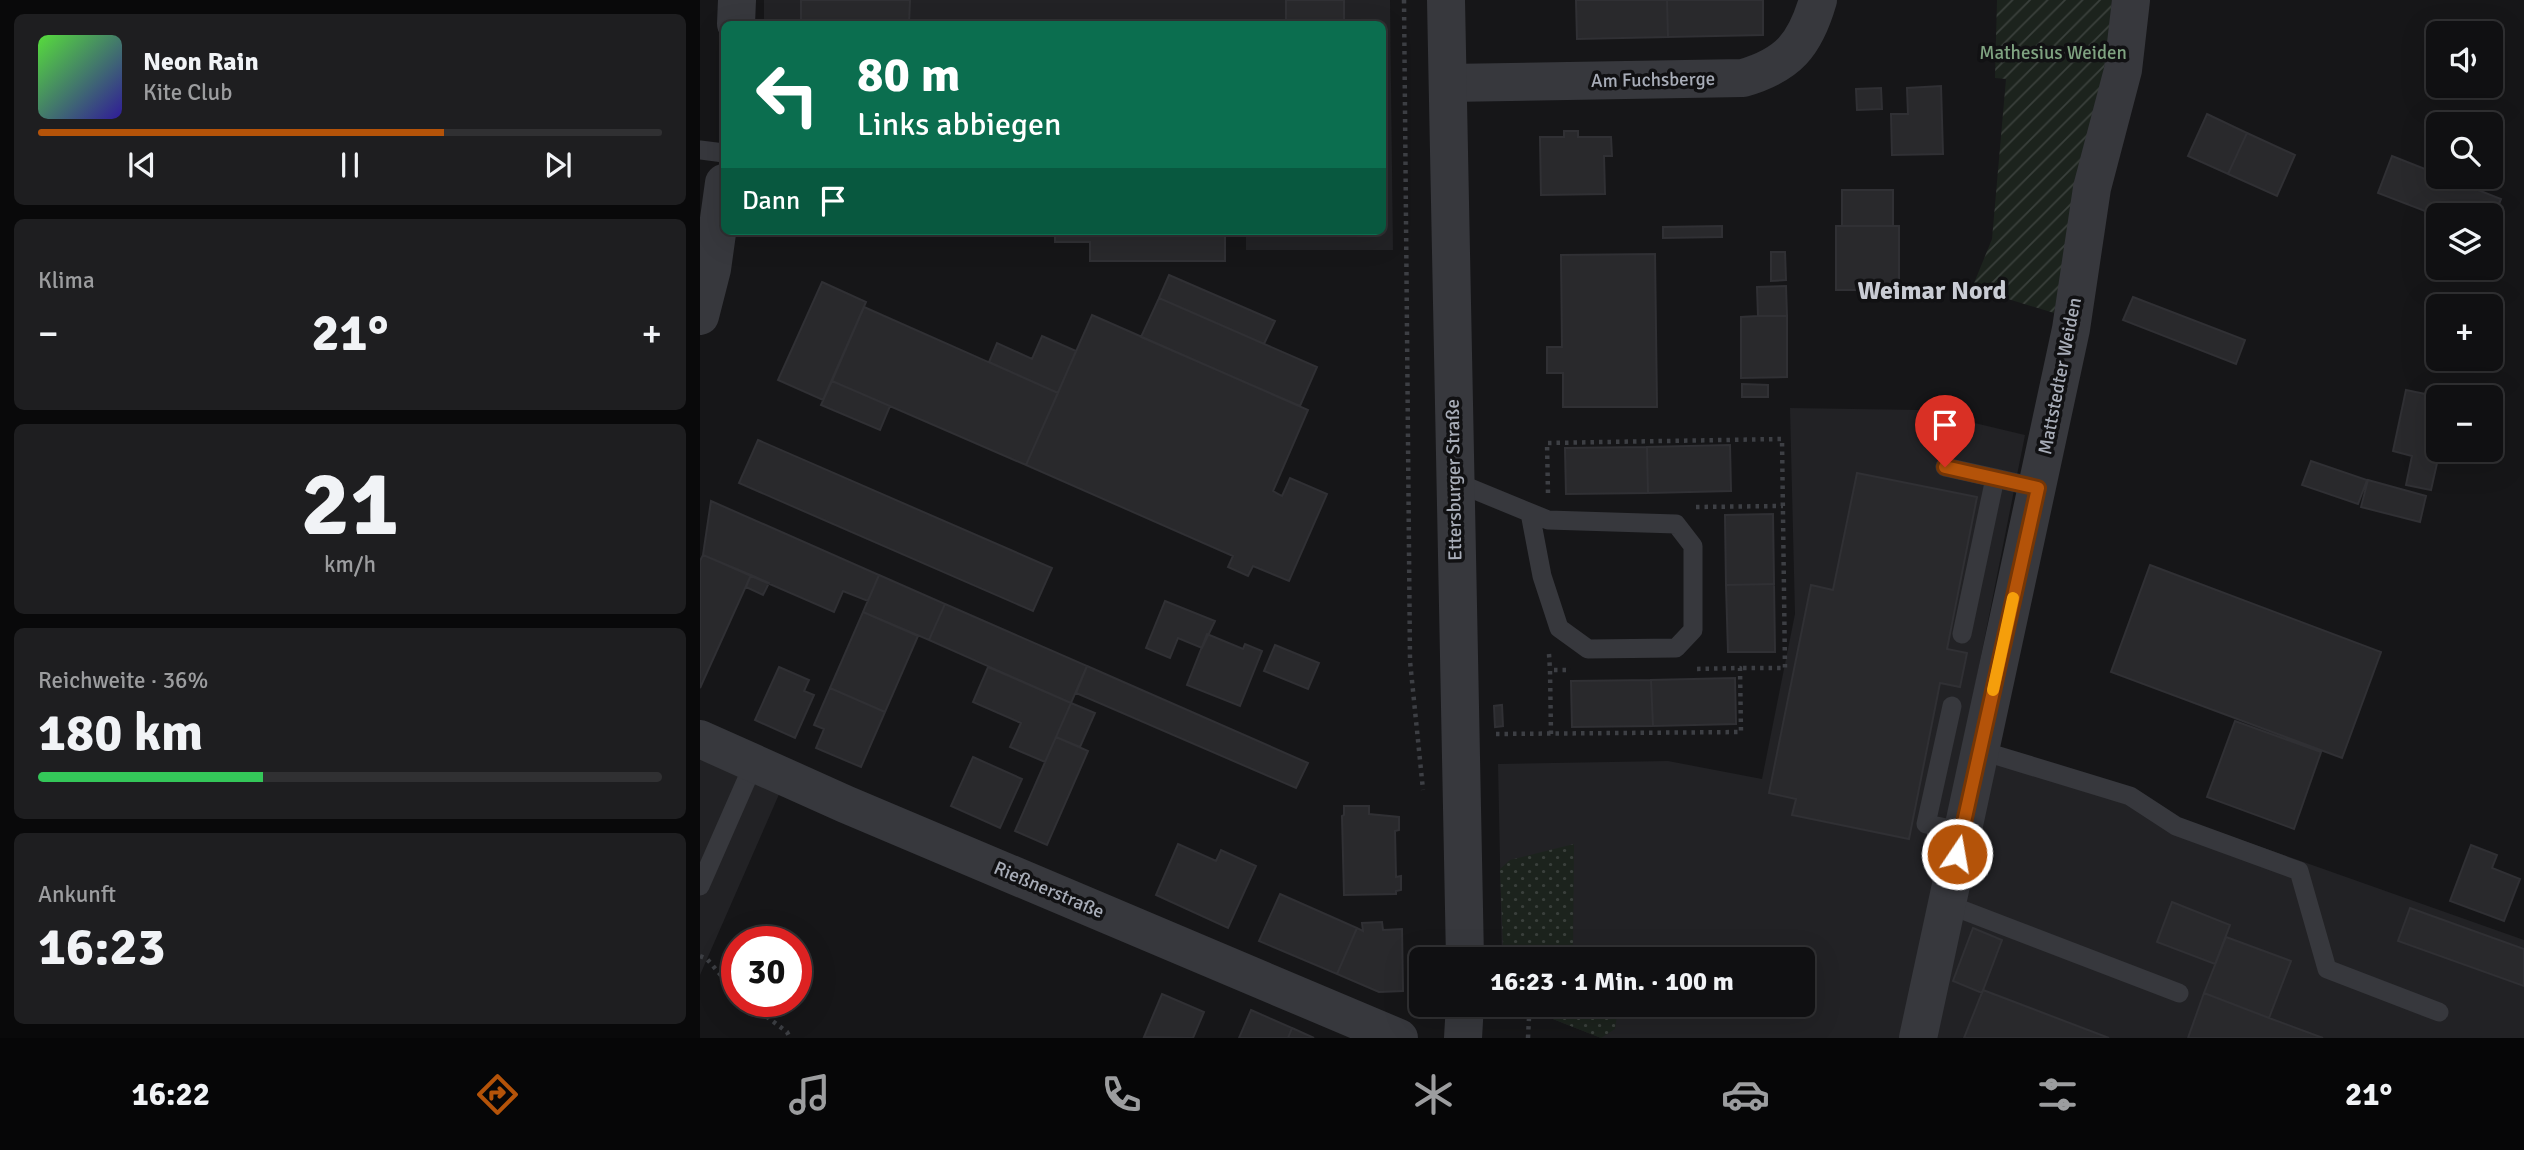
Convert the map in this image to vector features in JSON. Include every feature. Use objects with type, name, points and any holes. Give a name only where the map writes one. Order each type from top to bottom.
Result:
[{"type":"street","points":[[736,21],[737,0]]},
{"type":"street","name":"Ettersburger Straße","points":[[1446,0],[1453,481],[1465,825],[1465,947]]},
{"type":"street","name":"Am Fuchsberge","points":[[1448,83],[1743,78],[1772,69],[1796,48],[1810,25],[1818,0]]},
{"type":"street","name":"Mattstedter Weiden","points":[[1918,1038],[2071,329],[2092,188],[2123,70],[2131,0]]},
{"type":"street","points":[[700,316],[712,269],[721,204]]},
{"type":"street","name":"Rießnerstraße","points":[[700,739],[845,804],[1399,1038]]},
{"type":"street","points":[[1463,1038],[1464,1017]]},
{"type":"lane","points":[[700,150],[721,153]]},
{"type":"lane","points":[[1945,467],[2038,488]]},
{"type":"lane","points":[[1962,634],[1995,478]]},
{"type":"lane","points":[[1453,481],[1539,516],[1676,524],[1693,546],[1693,630],[1676,648],[1588,649],[1559,628],[1542,576],[1539,516]]},
{"type":"lane","points":[[1952,706],[1926,824],[1962,831]]},
{"type":"lane","points":[[1979,750],[2130,796],[2176,826],[2300,871],[2327,969],[2439,1012]]},
{"type":"lane","points":[[700,886],[754,763]]},
{"type":"lane","points":[[1947,904],[2179,993]]},
{"type":"path","points":[[1404,0],[1410,661],[1424,797]]},
{"type":"path","points":[[1539,516],[1547,443],[1782,439],[1785,668],[1691,668],[1693,630]]},
{"type":"path","points":[[1693,546],[1692,507],[1783,506]]},
{"type":"path","points":[[1491,734],[1741,732],[1740,668]]},
{"type":"path","points":[[1551,734],[1550,670],[1575,670]]},
{"type":"path","points":[[700,956],[707,959],[721,975]]},
{"type":"path","points":[[767,1017],[787,1032],[790,1038]]},
{"type":"path","points":[[1528,1038],[1529,1018]]},
{"type":"shaded area","points":[[764,0],[1390,0],[1393,250],[1246,250],[1246,235],[1386,235],[1386,21],[764,21]]},
{"type":"shaded area","points":[[1790,408],[1920,410],[2025,435],[1964,742],[2524,940],[2524,1038],[1601,1038],[1548,1017],[1815,1017],[1815,947],[1502,947],[1498,764],[1668,761],[1762,779],[1795,614]]},
{"type":"shaded area","points":[[700,723],[791,767],[700,975]]},
{"type":"green space","name":"Mathesius Weiden","points":[[1997,0],[2112,0],[2107,54],[2054,313],[1972,288],[1992,239],[2006,79],[1995,78]]},
{"type":"green space","points":[[1574,844],[1573,947],[1503,946],[1500,869],[1510,860]]},
{"type":"green space","points":[[1548,1017],[1617,1017],[1615,1029],[1601,1038]]},
{"type":"building","points":[[801,0],[910,0],[909,21],[801,21]]},
{"type":"building","points":[[1286,0],[1344,0],[1344,21],[1286,21]]},
{"type":"building","points":[[1576,0],[1667,0],[1668,37],[1577,39]]},
{"type":"building","points":[[1667,0],[1763,0],[1763,35],[1668,37]]},
{"type":"building","points":[[1941,86],[1943,154],[1892,155],[1891,114],[1908,114],[1907,88]]},
{"type":"building","points":[[1881,88],[1882,109],[1857,110],[1856,89]]},
{"type":"building","points":[[2207,114],[2247,133],[2228,174],[2188,156]]},
{"type":"building","points":[[1564,131],[1578,131],[1578,137],[1611,137],[1612,156],[1604,156],[1605,194],[1541,195],[1540,137],[1564,137]]},
{"type":"building","points":[[2247,133],[2295,155],[2277,196],[2228,174]]},
{"type":"building","points":[[2392,156],[2426,169],[2426,189],[2476,189],[2501,199],[2499,203],[2426,203],[2426,211],[2378,193]]},
{"type":"building","points":[[1842,190],[1893,190],[1893,226],[1842,226]]},
{"type":"building","points":[[1722,226],[1722,237],[1663,238],[1663,227]]},
{"type":"building","points":[[1836,226],[1899,226],[1899,290],[1836,290]]},
{"type":"building","points":[[1055,235],[1225,235],[1225,261],[1090,261],[1090,242],[1055,242]]},
{"type":"building","points":[[1771,252],[1785,252],[1786,280],[1771,281]]},
{"type":"building","points":[[1655,254],[1657,407],[1563,407],[1563,373],[1547,373],[1547,347],[1562,347],[1561,255]]},
{"type":"building","points":[[1169,275],[1275,321],[1264,344],[1159,298]]},
{"type":"building","points":[[822,282],[866,302],[823,400],[778,380]]},
{"type":"building","points":[[1786,286],[1787,316],[1758,316],[1757,287]]},
{"type":"building","points":[[2133,297],[2245,340],[2236,364],[2123,320]]},
{"type":"building","points":[[1159,298],[1317,367],[1300,406],[1141,337]]},
{"type":"building","points":[[864,307],[1058,393],[1026,465],[832,381]]},
{"type":"building","points":[[1092,315],[1308,410],[1273,491],[1282,496],[1290,478],[1327,494],[1289,581],[1253,566],[1248,576],[1228,567],[1233,556],[1026,465]]},
{"type":"building","points":[[1787,316],[1787,377],[1741,378],[1741,317]]},
{"type":"building","points":[[1042,336],[1076,351],[1058,393],[989,362],[997,343],[1032,359]]},
{"type":"building","points":[[832,381],[890,406],[880,430],[821,405]]},
{"type":"building","points":[[1742,384],[1768,385],[1768,397],[1742,397]]},
{"type":"building","points":[[2406,390],[2426,394],[2426,462],[2437,462],[2431,490],[2406,485],[2412,456],[2393,451]]},
{"type":"building","points":[[758,440],[1052,568],[1033,611],[739,483]]},
{"type":"building","points":[[1730,445],[1731,491],[1648,493],[1647,447]]},
{"type":"building","points":[[1647,447],[1648,493],[1566,494],[1565,448]]},
{"type":"building","points":[[2311,461],[2367,480],[2358,504],[2302,485]]},
{"type":"building","points":[[1857,473],[1977,497],[1947,649],[1967,653],[1960,687],[1940,683],[1909,839],[1792,815],[1796,799],[1769,793],[1811,585],[1833,590]]},
{"type":"building","points":[[2368,480],[2426,496],[2420,522],[2361,507]]},
{"type":"building","points":[[711,501],[879,575],[868,601],[843,591],[834,612],[703,555]]},
{"type":"building","points":[[1773,514],[1774,584],[1726,585],[1725,515]]},
{"type":"building","points":[[703,555],[751,575],[700,688],[700,561]]},
{"type":"building","points":[[2150,565],[2381,652],[2342,758],[2111,672]]},
{"type":"building","points":[[751,575],[769,583],[763,595],[746,587]]},
{"type":"building","points":[[879,575],[945,604],[929,640],[863,612]]},
{"type":"building","points":[[1774,584],[1775,652],[1728,652],[1726,585]]},
{"type":"building","points":[[1165,601],[1215,621],[1202,648],[1178,638],[1170,658],[1146,648]]},
{"type":"building","points":[[945,604],[1087,666],[1071,703],[929,640]]},
{"type":"building","points":[[863,612],[918,636],[885,712],[830,688]]},
{"type":"building","points":[[1207,634],[1243,649],[1245,644],[1262,651],[1240,706],[1187,685]]},
{"type":"building","points":[[1275,645],[1319,663],[1308,689],[1264,671]]},
{"type":"building","points":[[1087,666],[1308,763],[1296,788],[1076,693]]},
{"type":"building","points":[[779,667],[809,680],[804,691],[814,695],[795,738],[755,720]]},
{"type":"building","points":[[988,667],[1071,703],[1045,762],[1010,747],[1021,723],[973,702]]},
{"type":"building","points":[[1735,678],[1736,724],[1653,726],[1651,680]]},
{"type":"building","points":[[1651,680],[1653,726],[1572,727],[1571,681]]},
{"type":"building","points":[[830,688],[885,712],[861,767],[816,748],[824,729],[814,725]]},
{"type":"building","points":[[1071,703],[1095,713],[1080,747],[1056,737]]},
{"type":"building","points":[[1502,705],[1503,726],[1495,727],[1494,706]]},
{"type":"building","points":[[2235,721],[2321,752],[2294,829],[2207,797]]},
{"type":"building","points":[[1056,737],[1088,751],[1047,845],[1015,831]]},
{"type":"building","points":[[973,757],[1022,779],[1000,828],[951,806]]},
{"type":"building","points":[[1344,806],[1369,806],[1369,814],[1399,817],[1399,830],[1395,831],[1396,877],[1401,876],[1401,890],[1396,891],[1396,894],[1344,895]]},
{"type":"building","points":[[1178,844],[1216,861],[1221,850],[1256,866],[1228,928],[1156,895]]},
{"type":"building","points":[[2471,845],[2497,855],[2492,868],[2520,879],[2504,921],[2450,901]]},
{"type":"building","points":[[1280,894],[1357,928],[1337,974],[1259,941]]},
{"type":"building","points":[[2172,902],[2230,925],[2215,964],[2157,942]]},
{"type":"building","points":[[2410,908],[2524,949],[2524,986],[2398,941]]},
{"type":"building","points":[[1382,922],[1383,930],[1402,929],[1403,991],[1379,992],[1337,974],[1357,928],[1363,931],[1362,923]]},
{"type":"building","points":[[1973,928],[2002,940],[1982,993],[1953,981]]},
{"type":"building","points":[[2226,937],[2291,961],[2269,1018],[2204,993]]},
{"type":"building","points":[[1983,990],[2109,1038],[1964,1038]]},
{"type":"building","points":[[2204,993],[2269,1018],[2323,1038],[2188,1038]]},
{"type":"building","points":[[1162,994],[1204,1012],[1193,1038],[1144,1037]]},
{"type":"building","points":[[1251,1010],[1292,1028],[1288,1038],[1239,1038]]},
{"type":"building","points":[[1292,1028],[1314,1038],[1288,1038]]},
{"type":"slow traffic","points":[[1993,690],[2013,598]]},
{"type":"district","name":"Weimar Nord","points":[[1932,291]]},
{"type":"route","points":[[1945,467],[2038,488],[1957,854]]}]
